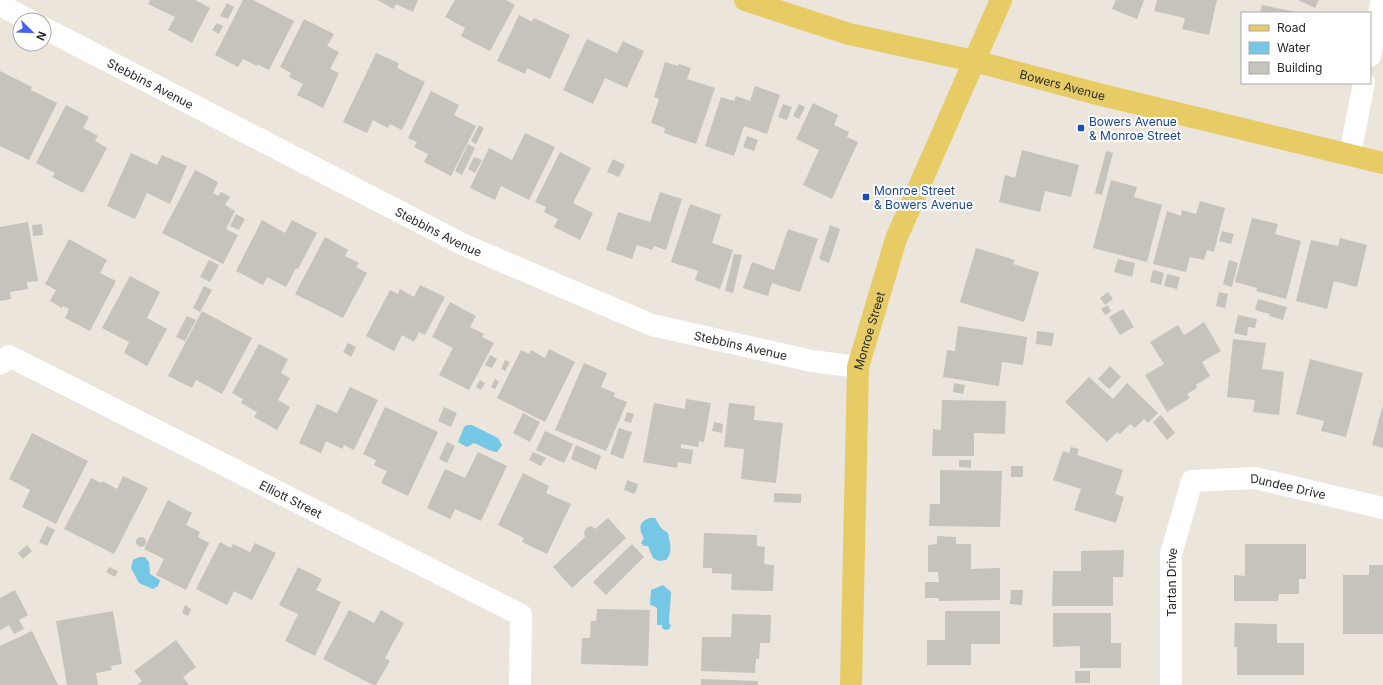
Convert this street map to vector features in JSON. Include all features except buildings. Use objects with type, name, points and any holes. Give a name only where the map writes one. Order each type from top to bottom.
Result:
[{"type":"main road","name":"Bowers Avenue","points":[[745,0],[849,34],[974,61],[1106,96],[1383,162]]},
{"type":"main road","name":"Monroe Street","points":[[851,685],[858,367],[896,239],[1001,0]]},
{"type":"street","points":[[1371,51],[1382,0]]},
{"type":"street","points":[[0,5],[14,12]]},
{"type":"street","name":"Stebbins Avenue","points":[[52,32],[464,245],[652,325],[812,361],[858,367]]},
{"type":"street","points":[[1350,154],[1364,84]]},
{"type":"street","name":"Elliott Street","points":[[0,364],[9,356],[521,615],[520,685]]},
{"type":"street","name":"Dundee Drive","points":[[1192,481],[1255,478],[1383,508]]},
{"type":"street","name":"Tartan Drive","points":[[1171,685],[1171,554],[1192,481]]},
{"type":"water","points":[[467,425],[472,425],[498,438],[502,445],[497,452],[488,450],[474,443],[467,447],[458,442],[464,427]]},
{"type":"water","points":[[655,518],[661,528],[668,533],[670,554],[666,560],[659,561],[653,558],[648,546],[644,546],[641,543],[644,538],[640,529],[642,523],[646,519]]},
{"type":"water","points":[[139,557],[145,557],[149,562],[150,574],[160,580],[158,586],[153,589],[139,583],[131,568],[133,560]]},
{"type":"water","points":[[663,585],[671,592],[669,623],[671,626],[669,629],[665,630],[662,628],[662,625],[657,625],[657,608],[650,605],[651,590]]},
{"type":"place","name":"Bowers Avenue & Monroe Street","points":[[1081,128]]},
{"type":"place","name":"Monroe Street & Bowers Avenue","points":[[866,197]]}]
